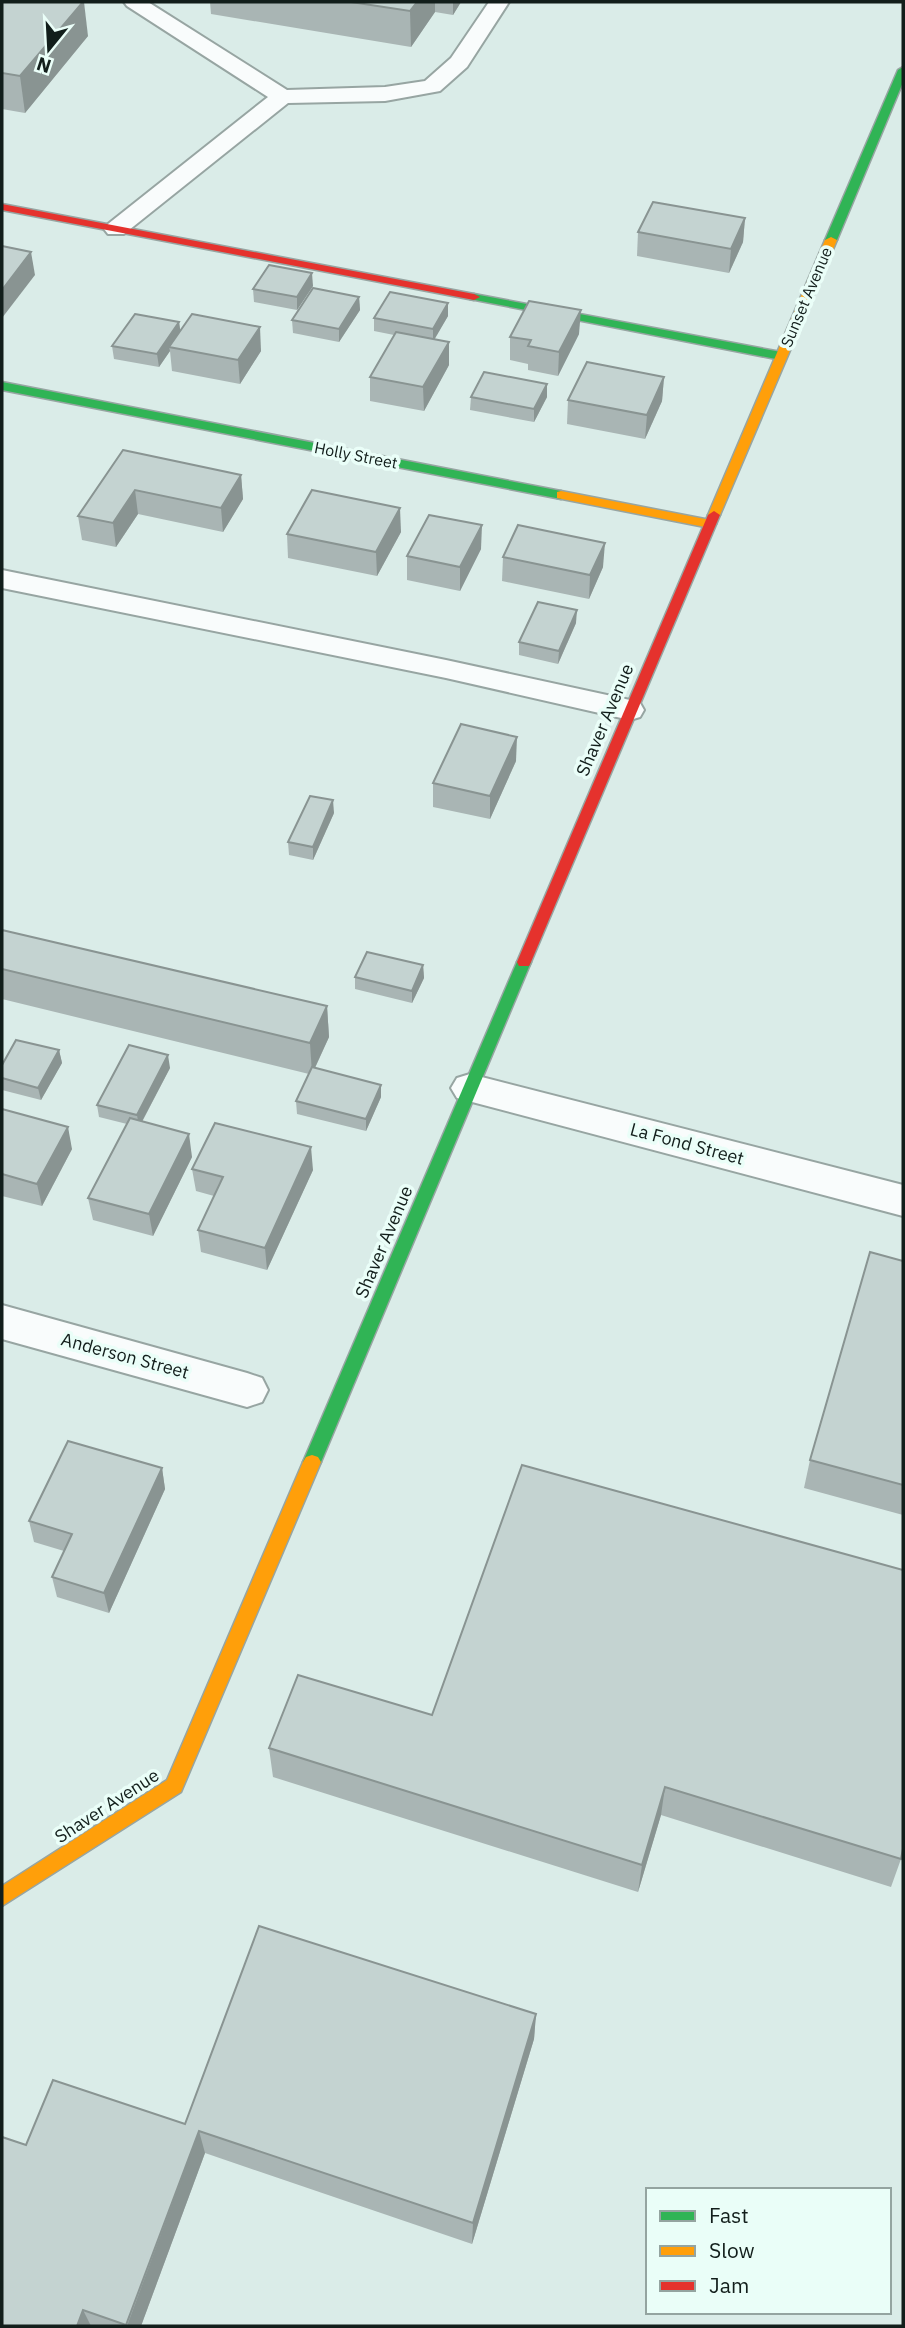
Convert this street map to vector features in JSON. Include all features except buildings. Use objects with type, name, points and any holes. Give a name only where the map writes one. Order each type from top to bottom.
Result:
[{"type":"street","name":"Sunset Avenue","points":[[710,524],[903,71]]},
{"type":"street","points":[[2,207],[781,356]]},
{"type":"street","name":"Holly Street","points":[[2,386],[710,524]]},
{"type":"street","name":"Shaver Avenue","points":[[2,1897],[174,1786],[710,524]]},
{"type":"street","name":"La Fond Street","points":[[470,1088],[903,1201]]},
{"type":"street","name":"Anderson Street","points":[[2,1322],[247,1390]]},
{"type":"lane","points":[[134,2],[282,97],[385,94],[432,86],[459,62],[499,2]]},
{"type":"lane","points":[[117,229],[282,97]]},
{"type":"lane","points":[[2,579],[446,669],[630,710]]},
{"type":"traffic: fast","points":[[831,240],[903,70]]},
{"type":"traffic: fast","points":[[474,297],[781,356]]},
{"type":"traffic: fast","points":[[2,386],[561,495]]},
{"type":"traffic: fast","points":[[312,1462],[524,962]]},
{"type":"traffic: slow","points":[[714,515],[831,240]]},
{"type":"traffic: slow","points":[[561,495],[710,524]]},
{"type":"traffic: slow","points":[[2,1897],[174,1786],[312,1462]]},
{"type":"traffic: jam","points":[[2,207],[474,297]]},
{"type":"traffic: jam","points":[[524,962],[714,515]]}]
